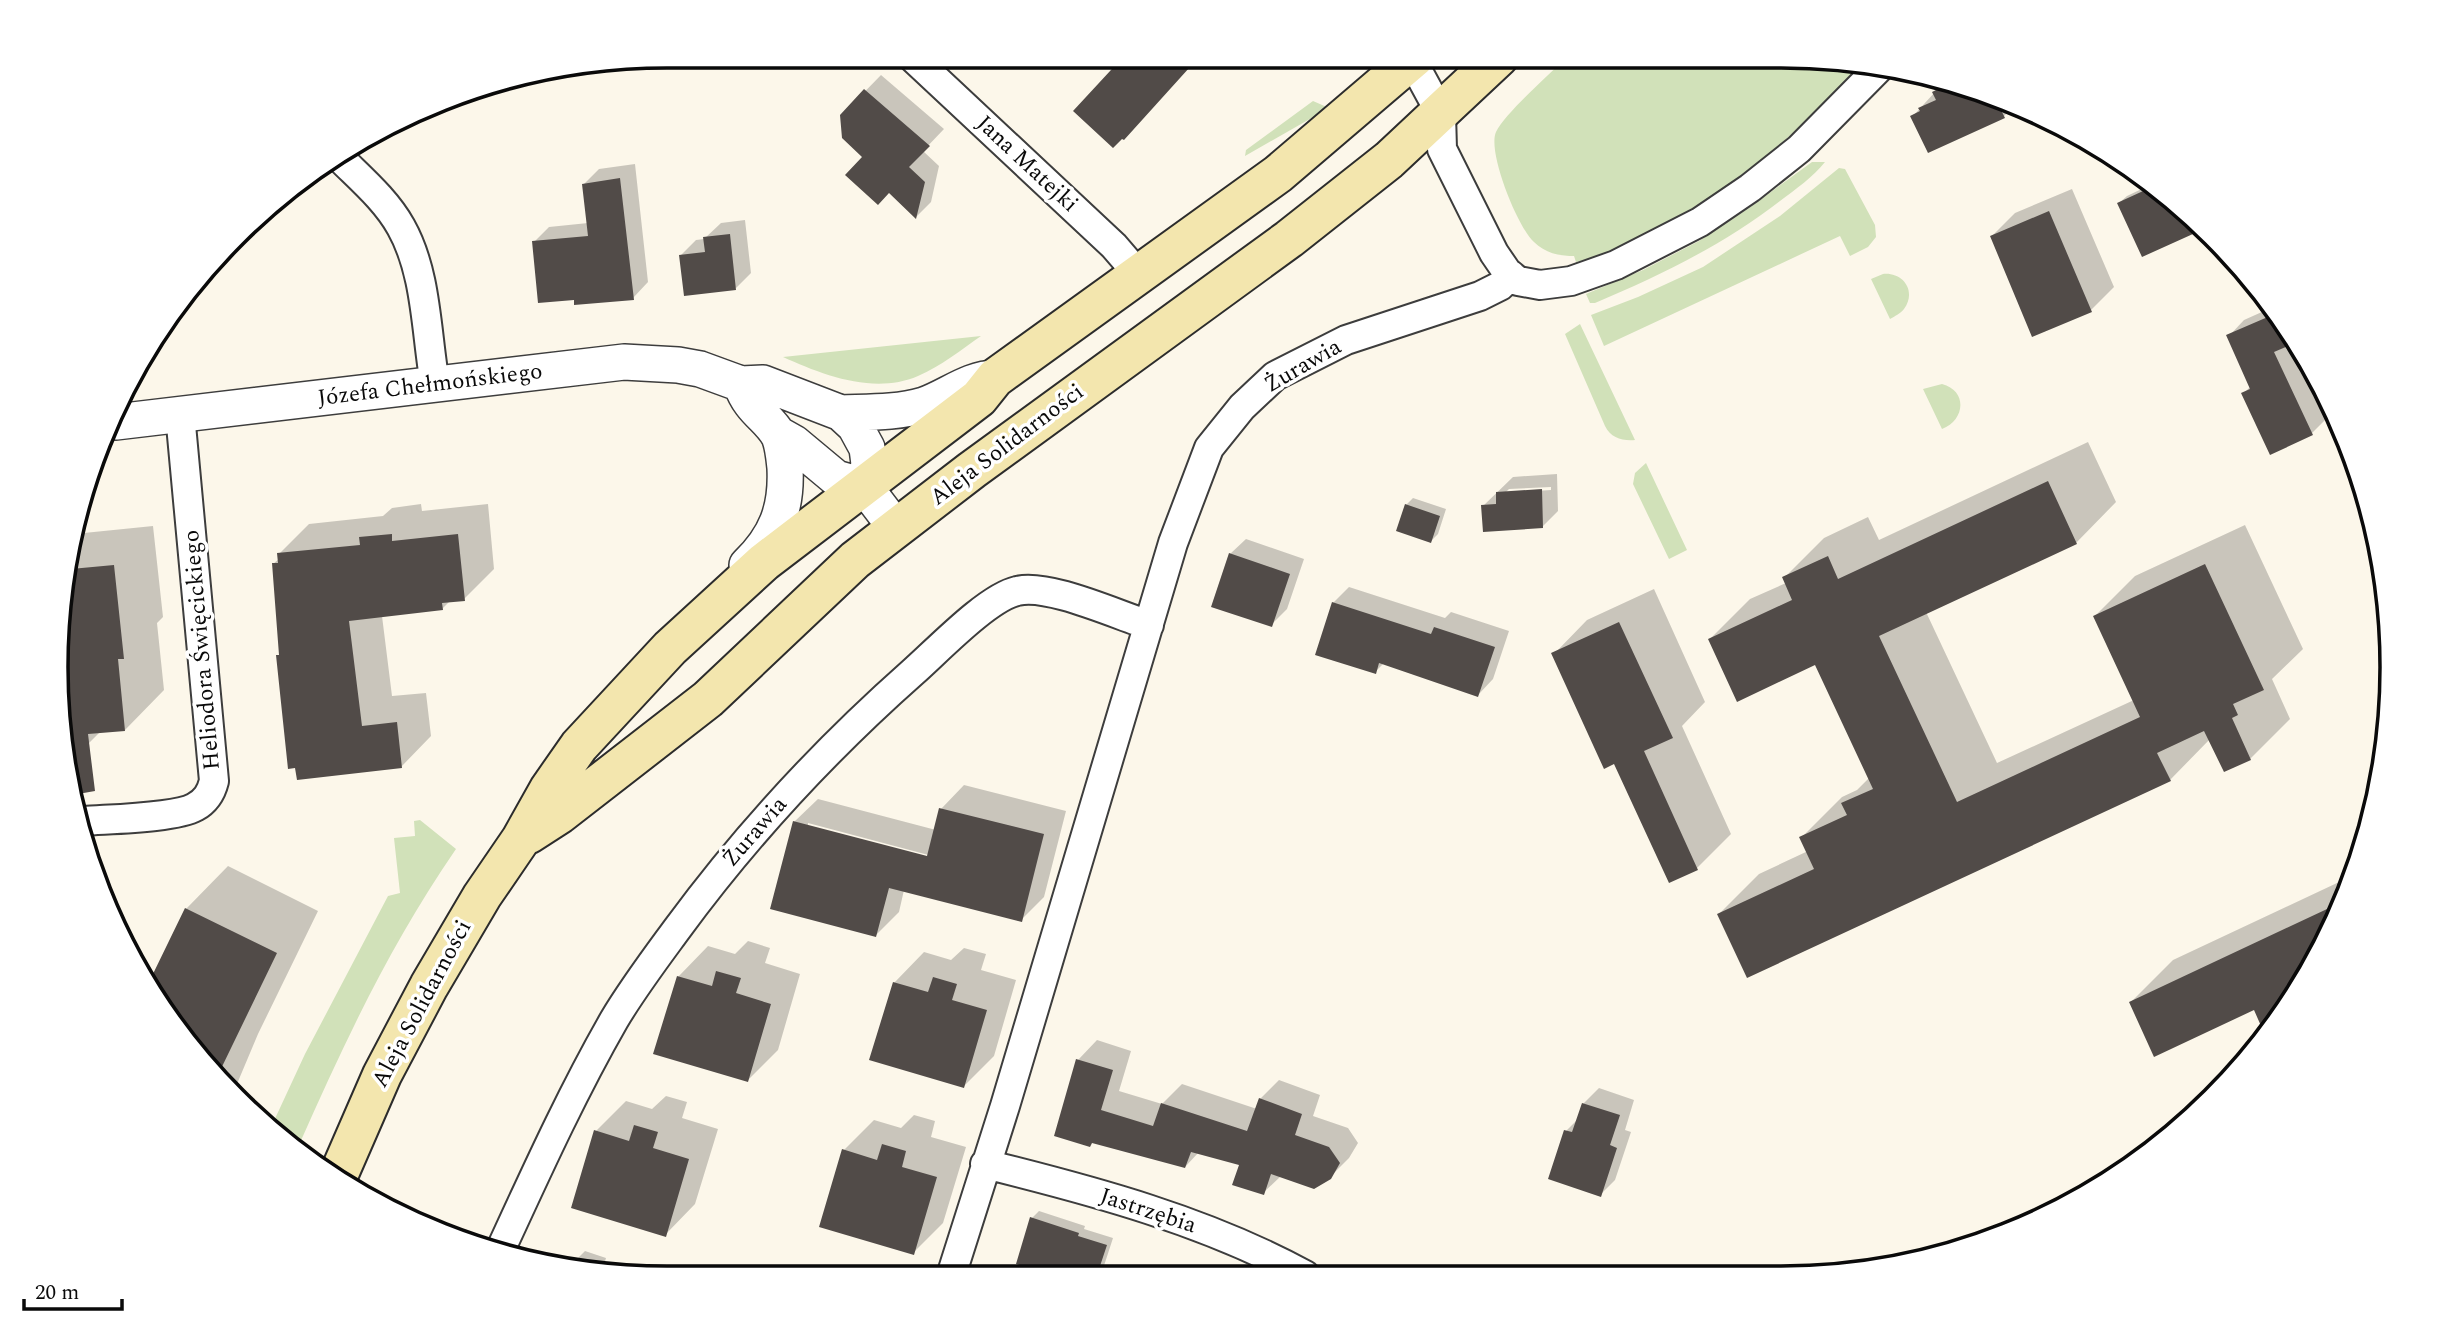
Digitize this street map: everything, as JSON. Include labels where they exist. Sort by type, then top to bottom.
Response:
[{"type":"main road","name":"Aleja Solidarności","points":[[341,1169],[360,1121],[401,1035],[470,915],[521,839],[549,789],[579,746],[670,648],[764,562],[979,398],[995,377],[1278,174],[1401,68]]},
{"type":"main road","name":"Aleja Solidarności","points":[[521,839],[560,814],[708,699],[855,560],[1032,425],[1289,239],[1389,160],[1488,68]]},
{"type":"street","name":"Jana Matejki","points":[[924,68],[1114,246],[1139,275]]},
{"type":"street","points":[[1418,68],[1441,114],[1442,149],[1494,253],[1511,275],[1522,282],[1540,285],[1558,284],[1616,265],[1669,240],[1727,205],[1774,169],[1832,117],[1872,75]]},
{"type":"street","points":[[345,163],[377,195],[408,241],[418,275],[435,384]]},
{"type":"street","name":"Żurawia","points":[[954,1266],[1173,543],[1209,448],[1242,407],[1275,376],[1346,340],[1480,296],[1500,286],[1511,275]]},
{"type":"street","name":"Józefa Chełmońskiego","points":[[121,421],[624,362],[650,362],[700,369],[741,384],[763,383],[841,413],[856,426],[867,448],[869,464],[864,486]]},
{"type":"street","name":"Józefa Chełmońskiego","points":[[841,413],[892,411],[920,406],[981,379],[995,377]]},
{"type":"street","points":[[741,384],[749,403],[778,434],[794,443],[836,478],[864,486],[896,528]]},
{"type":"street","name":"Heliodora Święcickiego","points":[[89,821],[192,809],[206,798],[214,781],[180,414]]},
{"type":"street","points":[[722,601],[729,582],[767,545],[780,519],[786,490],[783,452],[778,434]]},
{"type":"street","name":"Żurawia","points":[[504,1243],[569,1104],[631,993],[732,857],[850,730],[974,619],[1007,594],[1019,590],[1041,591],[1149,625]]},
{"type":"street","name":"Jastrzębia","points":[[985,1164],[1071,1186],[1217,1233],[1289,1266]]},
{"type":"green space","points":[[1555,68],[1781,68],[1855,73],[1788,137],[1707,199],[1621,247],[1576,262],[1574,256],[1543,249],[1527,234],[1500,172],[1494,142],[1496,132],[1528,94]]},
{"type":"green space","points":[[1313,101],[1329,108],[1245,156],[1246,150]]},
{"type":"green space","points":[[1812,162],[1825,162],[1798,187],[1736,232],[1668,270],[1590,303],[1586,294],[1643,270],[1699,241]]},
{"type":"green space","points":[[1839,168],[1845,169],[1875,225],[1876,237],[1868,247],[1850,256],[1840,236],[1604,346],[1591,315],[1703,267],[1780,216]]},
{"type":"green space","points":[[1883,274],[1902,279],[1908,289],[1908,302],[1904,309],[1890,319],[1871,279]]},
{"type":"green space","points":[[1580,324],[1635,440],[1617,438],[1605,426],[1565,334]]},
{"type":"green space","points":[[981,336],[951,358],[918,376],[884,384],[832,376],[783,357]]},
{"type":"green space","points":[[1942,384],[1956,393],[1960,406],[1955,419],[1942,429],[1923,389]]},
{"type":"green space","points":[[1646,463],[1687,550],[1669,559],[1633,484],[1635,473]]},
{"type":"green space","points":[[420,820],[456,849],[410,921],[370,993],[301,1140],[275,1119],[305,1054],[388,896],[400,893],[394,838],[415,836],[414,821]]},
{"type":"building","points":[[1113,68],[1189,68],[1124,140],[1113,148],[1073,111]]},
{"type":"building","points":[[864,89],[930,146],[909,167],[925,182],[916,219],[889,193],[878,205],[845,175],[862,157],[842,138],[840,115]]},
{"type":"building","points":[[1937,89],[1973,100],[2001,111],[2005,118],[1928,153],[1910,116],[1920,111],[1918,108],[1936,100],[1932,92]]},
{"type":"building","points":[[620,178],[634,300],[574,305],[574,300],[538,303],[532,241],[588,236],[582,184]]},
{"type":"building","points":[[2143,191],[2193,234],[2142,257],[2117,203]]},
{"type":"building","points":[[2049,211],[2092,312],[2032,337],[1990,236]]},
{"type":"building","points":[[730,234],[736,290],[684,296],[679,255],[705,252],[703,237]]},
{"type":"building","points":[[2267,317],[2287,347],[2274,352],[2313,435],[2270,455],[2241,393],[2250,389],[2226,335]]},
{"type":"building","points":[[2048,481],[2077,544],[1879,636],[1957,802],[2140,717],[2093,616],[2205,564],[2264,690],[2233,704],[2238,715],[2232,718],[2251,760],[2224,772],[2204,731],[2157,753],[2171,781],[1747,978],[1717,914],[1814,869],[1799,837],[1847,815],[1841,803],[1873,789],[1815,665],[1737,702],[1708,639],[1792,600],[1782,577],[1828,556],[1838,579]]},
{"type":"building","points":[[1542,489],[1543,528],[1483,532],[1481,505],[1496,504],[1496,492]]},
{"type":"building","points":[[1405,504],[1440,516],[1431,543],[1396,531]]},
{"type":"building","points":[[392,534],[392,541],[458,534],[465,601],[442,603],[443,610],[349,621],[362,726],[397,722],[402,768],[297,780],[295,768],[288,769],[276,655],[279,655],[272,563],[278,563],[277,553],[360,545],[359,537]]},
{"type":"building","points":[[1229,553],[1290,574],[1272,627],[1211,607]]},
{"type":"building","points":[[114,565],[124,659],[118,659],[125,731],[88,734],[95,791],[82,793],[73,745],[68,667],[77,568]]},
{"type":"building","points":[[1332,602],[1431,634],[1434,627],[1495,647],[1478,697],[1379,663],[1376,674],[1315,655]]},
{"type":"building","points":[[1619,622],[1673,738],[1644,751],[1698,870],[1669,883],[1614,764],[1604,769],[1551,653]]},
{"type":"building","points":[[939,808],[1044,834],[1022,922],[889,888],[876,937],[770,909],[793,821],[927,856]]},
{"type":"building","points":[[185,908],[277,953],[222,1067],[169,1000],[153,974]]},
{"type":"building","points":[[2329,908],[2300,966],[2261,1025],[2254,1010],[2154,1057],[2129,1002]]},
{"type":"building","points":[[716,971],[741,978],[736,993],[771,1004],[748,1082],[653,1054],[677,976],[712,986]]},
{"type":"building","points":[[933,977],[957,984],[952,1000],[987,1010],[964,1088],[869,1060],[893,982],[928,992]]},
{"type":"building","points":[[1076,1059],[1113,1070],[1101,1110],[1153,1126],[1161,1103],[1247,1131],[1259,1098],[1302,1114],[1295,1135],[1329,1147],[1340,1163],[1331,1179],[1314,1189],[1271,1174],[1264,1195],[1232,1185],[1239,1165],[1191,1152],[1185,1168],[1092,1143],[1090,1147],[1054,1136]]},
{"type":"building","points":[[1582,1103],[1620,1115],[1610,1145],[1617,1148],[1601,1197],[1548,1179],[1564,1130],[1572,1132]]},
{"type":"building","points":[[634,1125],[658,1132],[653,1148],[689,1159],[666,1237],[571,1208],[594,1130],[629,1141]]},
{"type":"building","points":[[882,1144],[906,1151],[902,1167],[937,1177],[914,1255],[819,1227],[842,1149],[877,1160]]},
{"type":"building","points":[[1030,1217],[1107,1245],[1100,1266],[1016,1264]]}]
